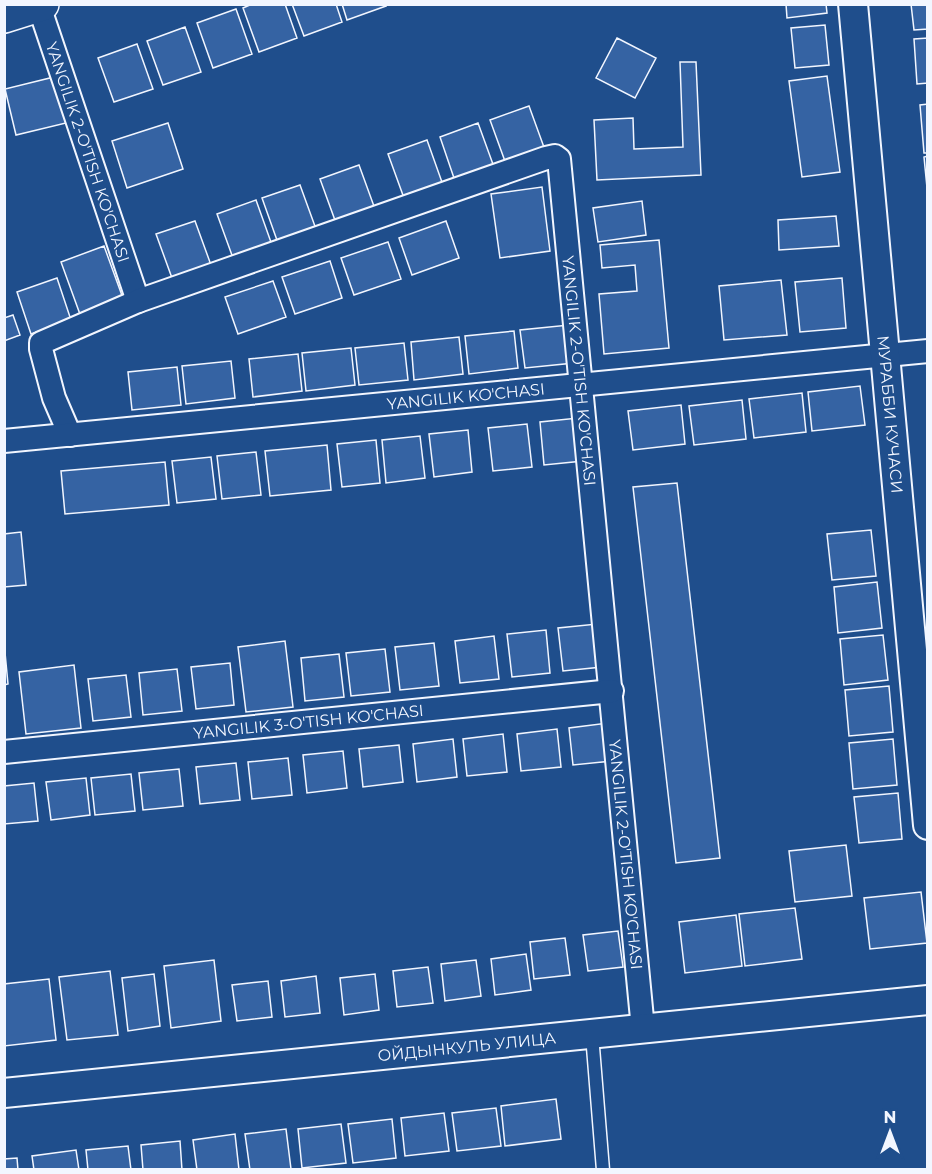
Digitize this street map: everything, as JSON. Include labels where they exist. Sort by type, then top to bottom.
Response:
[{"type":"main road","points":[[4,16],[41,5]]},
{"type":"street","name":"МУРАББИ КУЧАСИ","points":[[853,4],[927,825]]},
{"type":"street","name":"YANGILIK 2-O'TISH KO'CHASI","points":[[41,5],[138,301]]},
{"type":"street","name":"YANGILIK 2-O'TISH KO'CHASI","points":[[70,435],[54,398],[41,343],[138,301],[546,158],[555,156],[560,159],[643,1029]]},
{"type":"street","name":"YANGILIK KO'CHASI","points":[[4,441],[927,351]]},
{"type":"street","name":"YANGILIK 3-O'TISH KO'CHASI","points":[[4,752],[612,691]]},
{"type":"street","name":"ОЙДЫНКУЛЬ УЛИЦА","points":[[4,1093],[927,1000]]},
{"type":"lane","points":[[592,1035],[603,1170]]},
{"type":"building","points":[[252,4],[285,4],[297,38],[259,52],[243,8]]},
{"type":"building","points":[[292,4],[336,4],[342,22],[304,36]]},
{"type":"building","points":[[342,4],[385,4],[386,6],[347,20]]},
{"type":"building","points":[[786,4],[826,4],[827,13],[787,18]]},
{"type":"building","points":[[911,4],[928,4],[928,29],[914,30]]},
{"type":"building","points":[[236,9],[252,54],[213,68],[197,23]]},
{"type":"building","points":[[825,25],[829,65],[795,68],[791,28]]},
{"type":"building","points":[[185,27],[201,72],[163,85],[147,41]]},
{"type":"building","points":[[617,38],[656,58],[635,98],[596,78]]},
{"type":"building","points":[[928,38],[928,83],[917,84],[914,39]]},
{"type":"building","points":[[137,44],[153,89],[114,102],[98,58]]},
{"type":"building","points":[[680,62],[696,62],[701,175],[597,180],[594,120],[633,118],[634,149],[683,147]]},
{"type":"building","points":[[827,76],[840,172],[802,177],[789,81]]},
{"type":"building","points":[[54,77],[66,123],[16,135],[5,89]]},
{"type":"building","points":[[928,104],[928,153],[924,153],[920,105]]},
{"type":"building","points":[[529,106],[545,150],[506,164],[490,120]]},
{"type":"building","points":[[168,123],[183,169],[127,188],[112,141]]},
{"type":"building","points":[[478,123],[494,167],[455,181],[440,137]]},
{"type":"building","points":[[427,140],[443,185],[404,198],[388,154]]},
{"type":"building","points":[[928,156],[928,198],[924,157]]},
{"type":"building","points":[[359,165],[375,209],[336,223],[320,179]]},
{"type":"building","points":[[300,185],[316,229],[278,243],[262,198]]},
{"type":"building","points":[[542,187],[550,251],[500,258],[491,194]]},
{"type":"building","points":[[256,200],[272,245],[233,258],[217,214]]},
{"type":"building","points":[[642,201],[646,235],[598,242],[593,208]]},
{"type":"building","points":[[836,216],[839,246],[779,250],[778,220]]},
{"type":"building","points":[[195,221],[211,265],[172,278],[156,234]]},
{"type":"building","points":[[446,221],[459,258],[412,275],[399,238]]},
{"type":"building","points":[[659,240],[669,348],[604,354],[599,294],[637,291],[635,265],[602,268],[600,245]]},
{"type":"building","points":[[388,242],[401,279],[354,295],[341,258]]},
{"type":"building","points":[[104,246],[124,301],[81,317],[61,262]]},
{"type":"building","points":[[330,261],[342,298],[295,314],[282,277]]},
{"type":"building","points":[[57,278],[71,320],[31,334],[17,292]]},
{"type":"building","points":[[842,278],[846,328],[800,332],[795,282]]},
{"type":"building","points":[[781,280],[787,335],[724,340],[719,286]]},
{"type":"building","points":[[273,281],[286,317],[238,334],[225,297]]},
{"type":"building","points":[[13,315],[20,335],[4,341],[4,318]]},
{"type":"building","points":[[569,325],[574,363],[525,368],[520,330]]},
{"type":"building","points":[[514,331],[518,368],[469,374],[465,336]]},
{"type":"building","points":[[459,337],[463,374],[414,380],[411,342]]},
{"type":"building","points":[[404,343],[408,380],[359,385],[355,348]]},
{"type":"building","points":[[351,348],[355,385],[306,391],[302,353]]},
{"type":"building","points":[[298,354],[302,391],[253,397],[249,359]]},
{"type":"building","points":[[231,361],[235,398],[186,404],[182,366]]},
{"type":"building","points":[[177,367],[181,405],[132,410],[128,372]]},
{"type":"building","points":[[860,386],[865,425],[812,431],[808,392]]},
{"type":"building","points":[[802,393],[806,432],[754,438],[749,399]]},
{"type":"building","points":[[742,400],[746,439],[694,445],[689,406]]},
{"type":"building","points":[[681,405],[685,444],[633,450],[628,411]]},
{"type":"building","points":[[578,418],[583,461],[544,465],[540,422]]},
{"type":"building","points":[[527,424],[532,467],[493,471],[488,428]]},
{"type":"building","points":[[468,430],[472,472],[434,477],[429,434]]},
{"type":"building","points":[[420,436],[425,478],[386,483],[382,440]]},
{"type":"building","points":[[376,440],[380,483],[342,487],[337,444]]},
{"type":"building","points":[[327,445],[331,490],[270,496],[265,451]]},
{"type":"building","points":[[256,452],[261,495],[222,499],[217,456]]},
{"type":"building","points":[[211,457],[216,499],[177,503],[172,461]]},
{"type":"building","points":[[165,462],[169,505],[65,514],[61,471]]},
{"type":"building","points":[[677,483],[720,858],[676,863],[633,487]]},
{"type":"building","points":[[871,530],[876,576],[832,580],[827,534]]},
{"type":"building","points":[[21,532],[26,585],[4,587],[4,534]]},
{"type":"building","points":[[877,582],[882,628],[838,633],[834,587]]},
{"type":"building","points":[[597,624],[602,667],[563,671],[558,628]]},
{"type":"building","points":[[546,630],[550,673],[512,677],[507,634]]},
{"type":"building","points":[[883,635],[888,680],[844,685],[840,639]]},
{"type":"building","points":[[494,636],[499,679],[460,683],[455,641]]},
{"type":"building","points":[[285,641],[293,707],[246,712],[238,647]]},
{"type":"building","points":[[4,642],[8,684],[4,685]]},
{"type":"building","points":[[434,643],[439,686],[400,690],[395,647]]},
{"type":"building","points":[[385,649],[390,692],[351,696],[346,653]]},
{"type":"building","points":[[339,654],[344,697],[305,701],[301,658]]},
{"type":"building","points":[[230,663],[234,705],[196,709],[191,667]]},
{"type":"building","points":[[74,665],[81,728],[26,734],[19,672]]},
{"type":"building","points":[[177,669],[182,711],[143,715],[139,673]]},
{"type":"building","points":[[126,675],[131,717],[93,721],[88,679]]},
{"type":"building","points":[[889,686],[893,732],[849,736],[845,690]]},
{"type":"building","points":[[608,723],[612,761],[573,765],[569,728]]},
{"type":"building","points":[[557,729],[561,767],[521,771],[517,734]]},
{"type":"building","points":[[503,734],[507,772],[467,776],[463,739]]},
{"type":"building","points":[[453,739],[457,777],[417,782],[413,744]]},
{"type":"building","points":[[893,739],[897,785],[853,789],[849,743]]},
{"type":"building","points":[[399,745],[403,782],[363,787],[359,749]]},
{"type":"building","points":[[343,751],[347,788],[307,793],[303,755]]},
{"type":"building","points":[[288,758],[292,795],[252,799],[248,762]]},
{"type":"building","points":[[236,763],[240,800],[200,804],[196,767]]},
{"type":"building","points":[[179,769],[183,806],[143,810],[139,773]]},
{"type":"building","points":[[131,774],[135,811],[95,815],[91,778]]},
{"type":"building","points":[[86,778],[90,815],[51,820],[46,782]]},
{"type":"building","points":[[34,783],[38,821],[4,824],[4,786]]},
{"type":"building","points":[[898,793],[902,839],[859,843],[854,797]]},
{"type":"building","points":[[846,845],[852,896],[795,902],[789,851]]},
{"type":"building","points":[[921,892],[927,943],[870,949],[864,898]]},
{"type":"building","points":[[795,908],[802,959],[745,966],[739,914]]},
{"type":"building","points":[[736,915],[742,966],[685,973],[679,922]]},
{"type":"building","points":[[618,931],[623,967],[588,971],[583,935]]},
{"type":"building","points":[[565,938],[570,975],[534,979],[530,942]]},
{"type":"building","points":[[526,954],[531,990],[495,995],[491,959]]},
{"type":"building","points":[[214,960],[221,1021],[171,1028],[164,966]]},
{"type":"building","points":[[476,960],[481,996],[445,1001],[441,964]]},
{"type":"building","points":[[428,967],[433,1003],[397,1007],[393,971]]},
{"type":"building","points":[[110,971],[118,1035],[67,1040],[59,977]]},
{"type":"building","points":[[154,974],[160,1026],[128,1031],[122,978]]},
{"type":"building","points":[[375,974],[379,1010],[344,1015],[340,978]]},
{"type":"building","points":[[316,976],[320,1013],[285,1017],[281,981]]},
{"type":"building","points":[[49,979],[56,1040],[4,1046],[4,984]]},
{"type":"building","points":[[268,981],[272,1017],[237,1021],[232,985]]},
{"type":"building","points":[[556,1099],[561,1139],[505,1146],[501,1106]]},
{"type":"building","points":[[496,1108],[501,1146],[457,1151],[452,1113]]},
{"type":"building","points":[[444,1113],[449,1151],[405,1156],[401,1118]]},
{"type":"building","points":[[392,1119],[396,1158],[353,1163],[348,1124]]},
{"type":"building","points":[[341,1124],[346,1163],[302,1168],[298,1129]]},
{"type":"building","points":[[286,1129],[291,1169],[250,1170],[245,1134]]},
{"type":"building","points":[[235,1134],[239,1170],[197,1170],[193,1140]]},
{"type":"building","points":[[180,1141],[182,1170],[143,1170],[141,1145]]},
{"type":"building","points":[[128,1146],[131,1170],[88,1170],[86,1150]]},
{"type":"building","points":[[76,1150],[79,1170],[34,1170],[32,1156]]},
{"type":"building","points":[[17,1158],[18,1170],[4,1170],[4,1159]]}]
